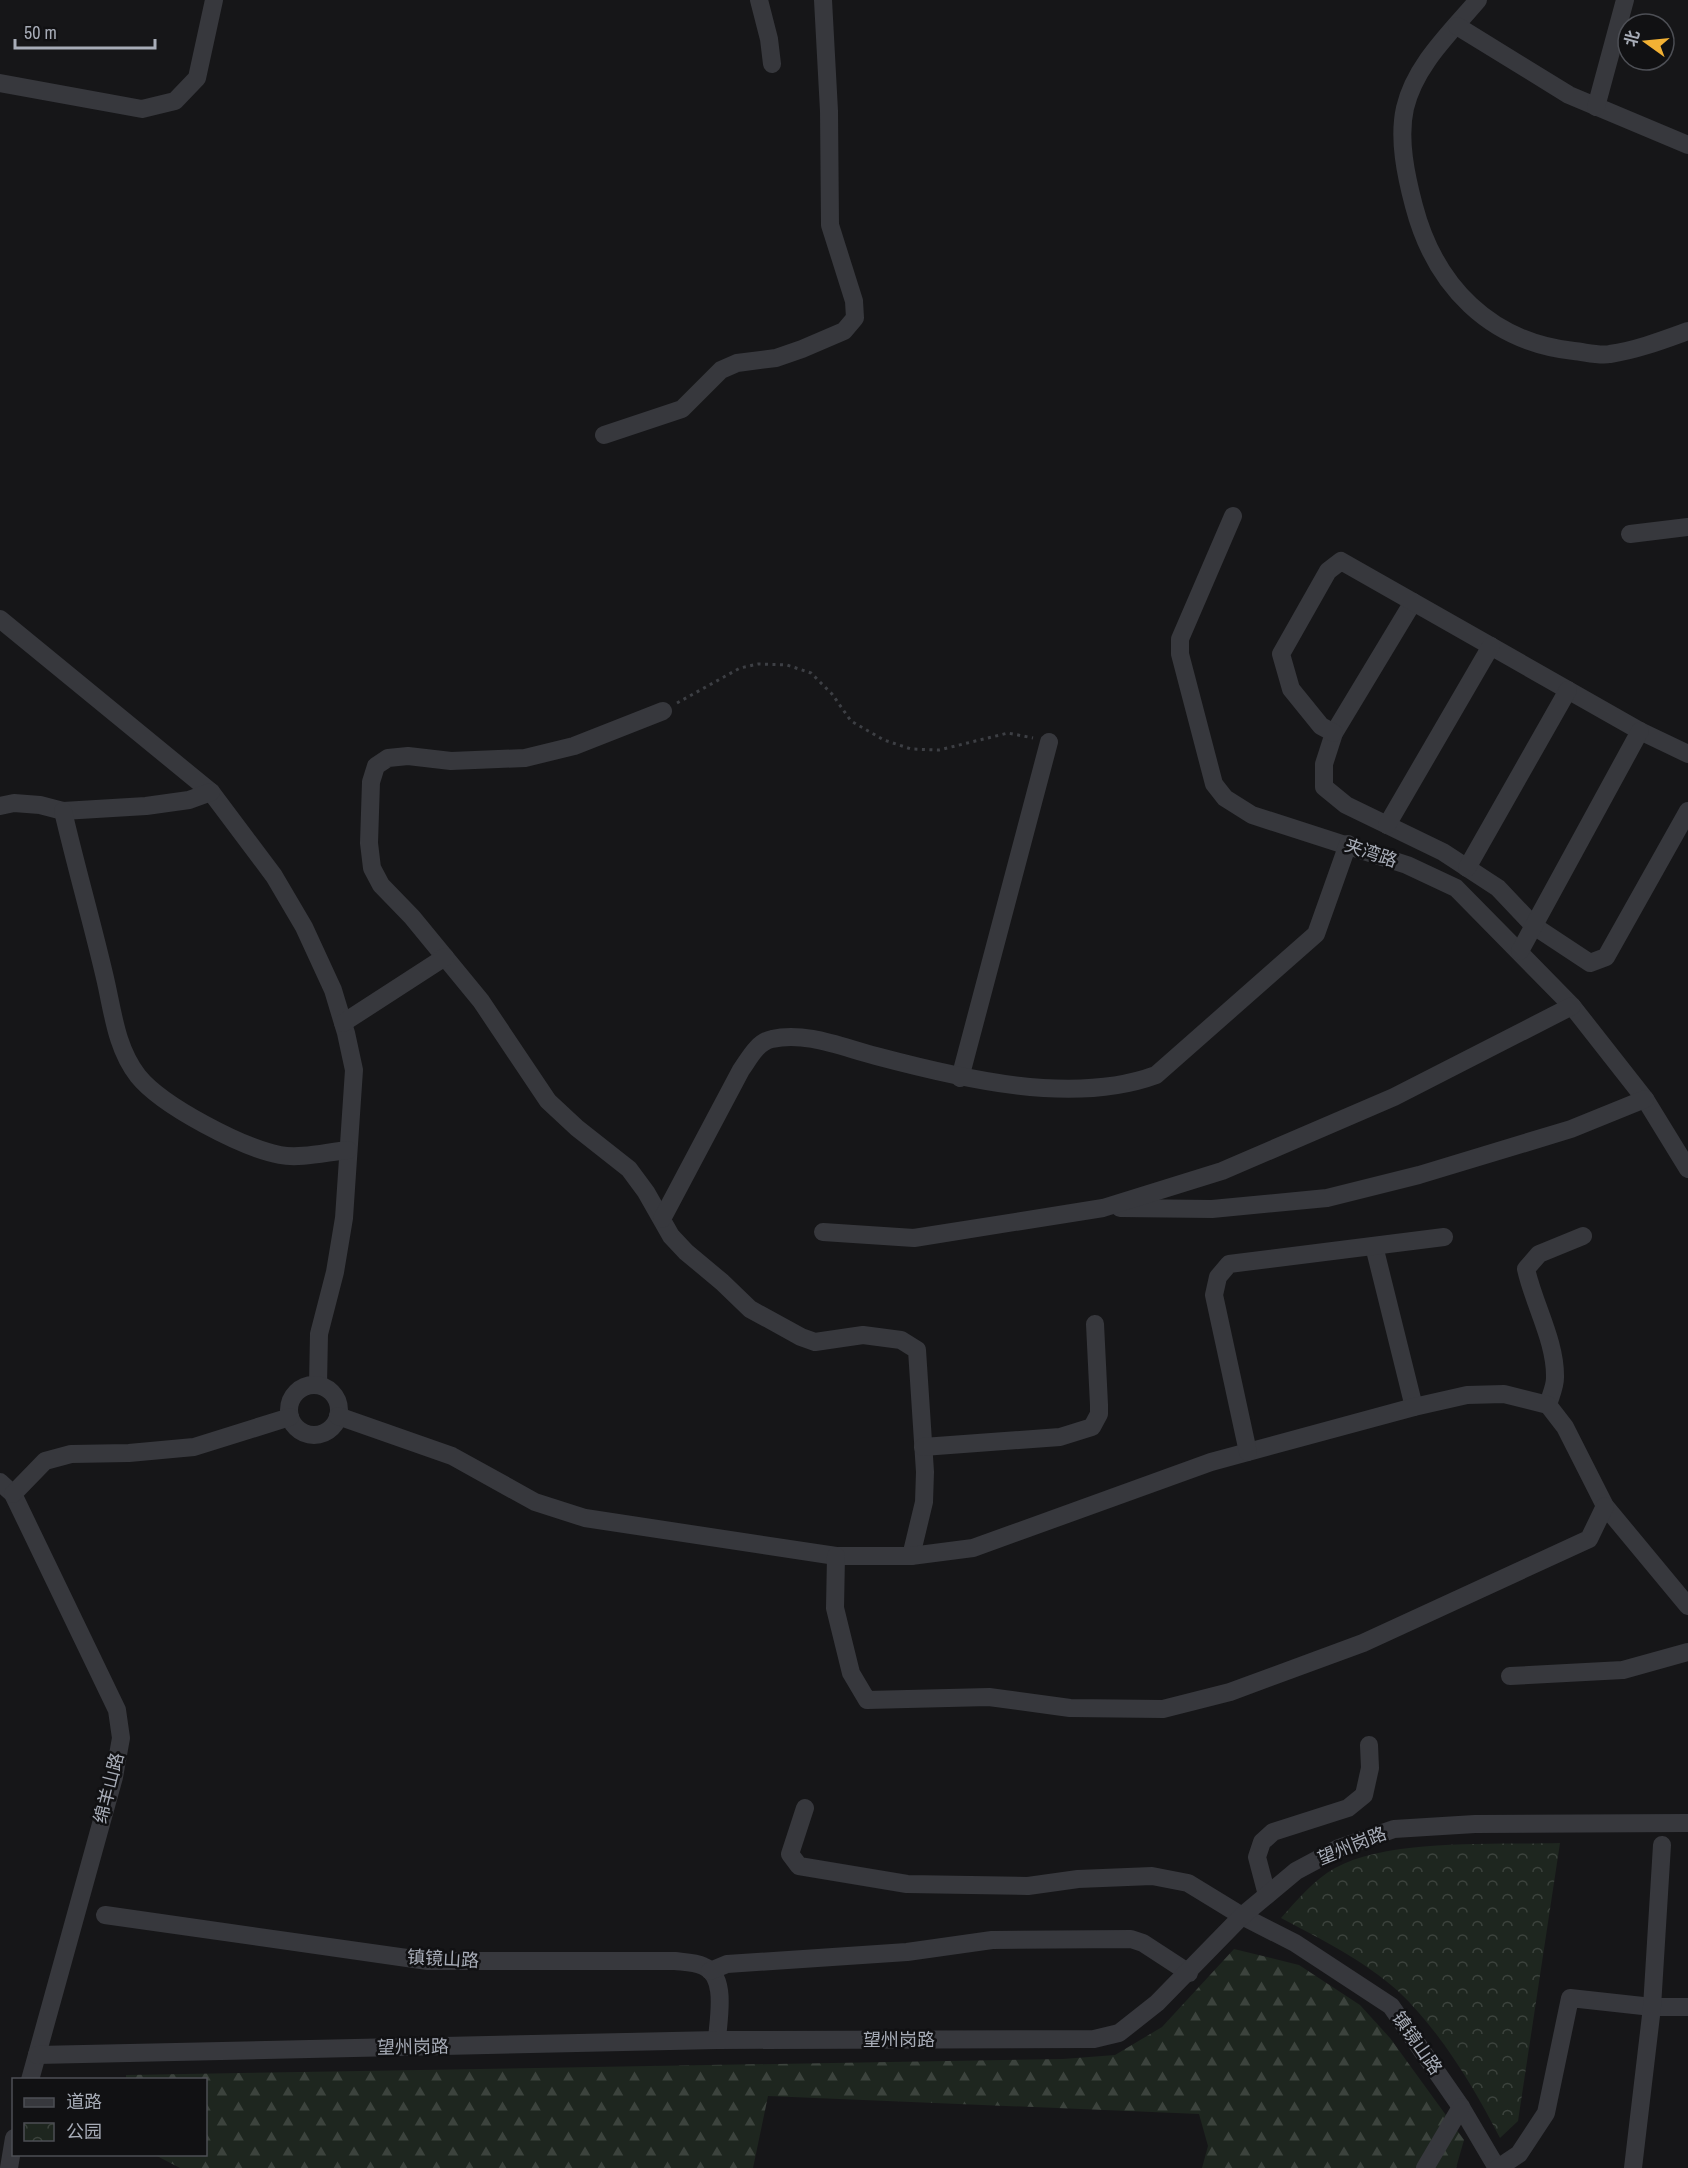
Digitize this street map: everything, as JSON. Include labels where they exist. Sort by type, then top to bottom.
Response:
[{"type":"street","points":[[0,83],[142,109],[175,101],[197,78],[214,0]]},
{"type":"street","points":[[759,0],[769,39],[772,64]]},
{"type":"street","points":[[604,435],[682,409],[722,370],[737,363],[776,358],[802,349],[844,331],[855,318],[854,302],[830,225],[823,0]]},
{"type":"street","points":[[1478,0],[1419,73],[1405,109],[1404,152],[1408,183],[1419,226],[1437,264],[1467,303],[1501,331],[1553,349],[1608,355],[1688,331]]},
{"type":"street","points":[[1596,107],[1625,0]]},
{"type":"street","points":[[1457,26],[1569,95],[1688,145]]},
{"type":"street","name":"夹湾路","points":[[1233,516],[1180,639],[1180,654],[1214,784],[1225,798],[1252,815],[1348,844],[1407,865],[1456,888],[1572,1006],[1645,1099],[1688,1169]]},
{"type":"street","points":[[1630,534],[1688,527]]},
{"type":"street","points":[[1334,733],[1321,726],[1291,689],[1281,654],[1328,571],[1341,561],[1640,731],[1688,754]]},
{"type":"street","points":[[1413,602],[1334,733],[1324,764],[1324,787],[1346,805],[1443,852],[1498,888],[1534,926],[1590,963],[1606,957],[1688,811]]},
{"type":"street","points":[[0,619],[211,792],[274,876],[304,927],[333,990],[354,1071],[341,1240],[319,1334],[318,1385]]},
{"type":"street","points":[[1387,825],[1491,646]]},
{"type":"street","points":[[1467,868],[1568,690]]},
{"type":"street","points":[[663,711],[574,746],[525,758],[451,761],[408,756],[388,758],[376,766],[371,782],[369,843],[372,868],[381,885],[481,1001],[548,1101],[577,1128],[629,1169],[686,1252],[750,1309],[784,1329],[815,1342],[862,1335],[902,1340],[917,1350],[924,1502],[911,1556]]},
{"type":"street","points":[[1520,951],[1640,731]]},
{"type":"street","points":[[960,1078],[1049,742]]},
{"type":"street","points":[[0,806],[14,803],[32,804],[63,810],[156,804],[189,800],[211,792]]},
{"type":"street","points":[[63,810],[105,979],[113,1022],[138,1076],[159,1096],[182,1111],[243,1143],[282,1156],[348,1150]]},
{"type":"street","points":[[662,1219],[741,1070],[755,1049],[771,1039],[806,1038],[960,1078],[1013,1086],[1083,1087],[1141,1081],[1156,1075],[1316,934],[1348,844]]},
{"type":"street","points":[[343,1023],[445,957]]},
{"type":"street","points":[[823,1232],[914,1238],[1103,1208],[1222,1171],[1394,1097],[1572,1006]]},
{"type":"street","points":[[1103,1208],[1212,1209],[1327,1198],[1419,1175],[1571,1129],[1645,1099]]},
{"type":"street","points":[[1548,1406],[1555,1381],[1554,1357],[1532,1295],[1526,1269],[1539,1254],[1583,1236]]},
{"type":"street","points":[[1248,1452],[1215,1295],[1218,1277],[1229,1264],[1444,1237]]},
{"type":"street","points":[[1374,1246],[1414,1407]]},
{"type":"street","points":[[923,1447],[1060,1437],[1092,1427],[1099,1414],[1095,1324]]},
{"type":"street","points":[[318,1385],[332,1393],[339,1408],[338,1416],[329,1429],[315,1435],[300,1430],[290,1418],[289,1409],[295,1394],[301,1388],[318,1385]]},
{"type":"street","points":[[338,1416],[452,1456],[535,1502],[585,1518],[836,1556],[911,1556],[973,1548],[1057,1515],[1211,1462],[1414,1407],[1467,1395],[1504,1394],[1548,1406],[1565,1427],[1605,1506],[1688,1606]]},
{"type":"street","points":[[7,1488],[45,1461],[71,1454],[129,1454],[194,1447],[290,1418]]},
{"type":"street","name":"绵羊山路","points":[[7,1488],[117,1710],[121,1738],[114,1777],[77,1903],[30,2078]]},
{"type":"street","points":[[836,1556],[835,1608],[850,1673],[867,1700],[989,1697],[1070,1708],[1163,1709],[1230,1692],[1374,1638],[1589,1539],[1605,1506]]},
{"type":"street","points":[[1510,1676],[1623,1670],[1688,1652]]},
{"type":"street","points":[[1267,1895],[1257,1857],[1262,1842],[1273,1832],[1348,1808],[1364,1795],[1370,1768],[1369,1745]]},
{"type":"street","name":"镇镜山路","points":[[805,1808],[790,1854],[799,1866],[907,1884],[1028,1886],[1078,1879],[1152,1876],[1188,1883],[1242,1916],[1295,1943],[1391,2006],[1461,2107],[1498,2168]]},
{"type":"street","name":"望州岗路","points":[[37,2055],[717,2040],[1094,2039],[1119,2033],[1157,2003],[1189,1973],[1242,1916],[1296,1871],[1339,1848],[1394,1829],[1475,1824],[1688,1822]]},
{"type":"street","points":[[1634,2168],[1652,2007],[1662,1845]]},
{"type":"street","name":"镇镜山路","points":[[105,1915],[428,1961],[675,1961],[702,1965],[710,1971]]},
{"type":"street","points":[[717,2040],[718,1989],[716,1977],[710,1971],[727,1964],[907,1952],[992,1940],[1131,1939],[1151,1948],[1189,1973]]},
{"type":"street","points":[[1498,2168],[1519,2154],[1546,2113],[1570,1998],[1652,2007],[1688,2007]]},
{"type":"street","points":[[1425,2168],[1461,2107]]},
{"type":"street","points":[[9,2168],[12,2150]]},
{"type":"path","points":[[663,711],[740,668],[758,664],[787,664],[811,673],[832,694],[851,721],[884,740],[911,749],[939,750],[1008,733],[1049,742]]},
{"type":"green space","points":[[1560,1843],[1518,2121],[1500,2138],[1455,2060],[1414,2007],[1385,1980],[1356,1960],[1281,1918],[1320,1878],[1335,1868],[1358,1858],[1414,1847]]},
{"type":"green space","points":[[1234,1949],[1299,1965],[1360,2005],[1390,2038],[1464,2140],[1456,2168],[1202,2168],[1208,2146],[1199,2114],[768,2096],[753,2168],[180,2168],[157,2156],[207,2156],[207,2078],[126,2078],[126,2075],[1063,2059],[1115,2055],[1162,2027]]}]
